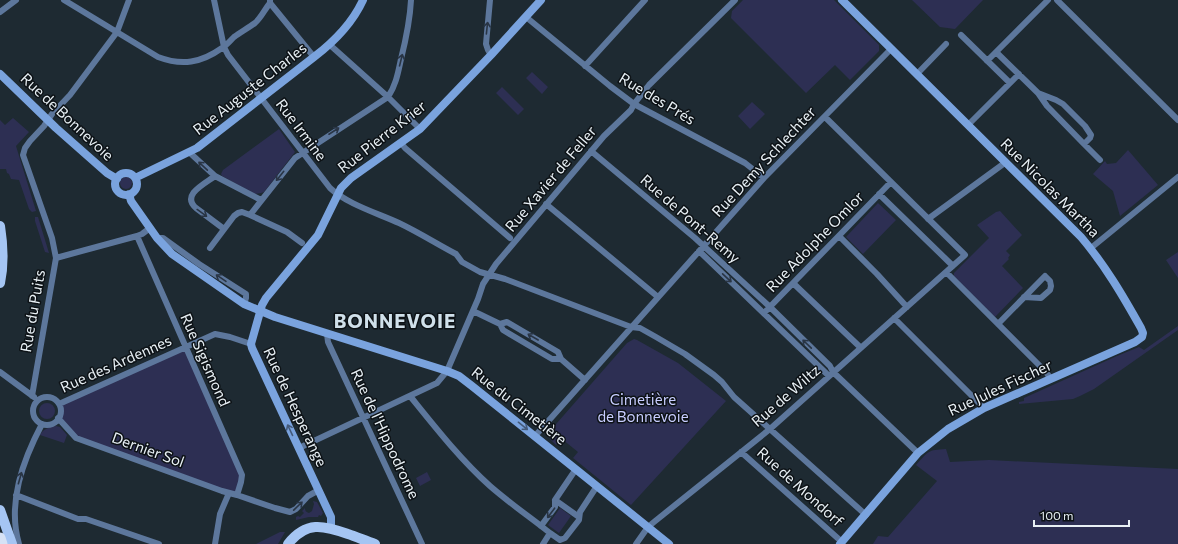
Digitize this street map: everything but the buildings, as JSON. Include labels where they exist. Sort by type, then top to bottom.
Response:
[{"type":"highway","points":[[0,538],[2,544]]},
{"type":"main road","name":"Rue Auguste Charles","points":[[135,178],[197,148],[330,45],[346,29],[359,10],[363,0]]},
{"type":"main road","name":"Rue Pierre Krier","points":[[260,311],[266,298],[318,235],[344,184],[420,129],[491,55],[540,0]]},
{"type":"main road","name":"Rue Nicolas Martha","points":[[842,0],[1091,248],[1122,294],[1141,328],[1143,333],[1142,337]]},
{"type":"main road","name":"Rue de Bonnevoie","points":[[0,74],[107,173],[117,179]]},
{"type":"main road","name":"Rue de Bonnevoie","points":[[135,178],[131,174],[125,173],[120,175],[117,179],[117,189],[124,194],[129,194],[131,201],[163,245],[178,258],[244,304],[260,311]]},
{"type":"main road","points":[[129,194],[136,189],[137,186],[135,178]]},
{"type":"main road","points":[[0,226],[3,252],[0,283]]},
{"type":"main road","name":"Rue du Cimetière","points":[[260,311],[459,376],[576,468],[669,544]]},
{"type":"main road","name":"Rue de Hesperange","points":[[260,311],[251,344],[252,348],[331,517],[331,528]]},
{"type":"main road","name":"Rue Jules Fischer","points":[[841,543],[918,453],[948,429],[984,408],[1135,342],[1142,337]]},
{"type":"main road","points":[[0,510],[12,544]]},
{"type":"main road","points":[[288,544],[298,533],[310,527],[317,526],[331,528],[375,544]]},
{"type":"street","points":[[0,12],[16,0]]},
{"type":"street","points":[[64,0],[158,57],[168,61],[183,63],[200,60],[224,47],[256,22],[270,2],[314,57]]},
{"type":"street","points":[[56,258],[52,238],[23,155],[25,148],[52,114],[70,95],[117,32],[130,0]]},
{"type":"street","points":[[214,0],[224,47]]},
{"type":"street","points":[[250,215],[260,200],[295,158],[302,152],[388,97],[394,87],[407,35],[411,0]]},
{"type":"street","points":[[490,0],[486,44],[491,55]]},
{"type":"street","points":[[585,66],[645,0]]},
{"type":"street","name":"Rue Xavier de Feller","points":[[299,448],[437,383],[446,371],[473,311],[482,284],[489,273],[604,136],[631,110],[649,85],[735,0]]},
{"type":"street","points":[[987,61],[1048,0]]},
{"type":"street","points":[[1057,0],[1178,120]]},
{"type":"street","name":"Rue des Prés","points":[[526,17],[634,104],[745,163],[764,178]]},
{"type":"street","points":[[961,34],[1010,83]]},
{"type":"street","points":[[917,74],[946,44]]},
{"type":"street","points":[[330,45],[388,97],[420,129]]},
{"type":"street","name":"Rue Irmine","points":[[224,47],[228,55],[302,152],[330,188],[338,194],[360,206],[399,223],[456,254],[462,262],[480,272],[489,273],[631,327],[640,328],[656,336],[685,354],[714,375],[722,382],[734,397],[866,515]]},
{"type":"street","name":"Rue Demy Schlechter","points":[[535,436],[764,178],[891,49]]},
{"type":"street","points":[[996,52],[1038,93],[1047,106],[1100,160]]},
{"type":"street","points":[[968,125],[1019,74]]},
{"type":"street","points":[[1038,93],[1063,104],[1085,126],[1091,134],[1090,138],[1084,144]]},
{"type":"street","points":[[825,117],[928,219],[1006,162]]},
{"type":"street","points":[[401,143],[510,238]]},
{"type":"street","points":[[189,152],[215,176],[260,200]]},
{"type":"street","name":"Rue de Pont-Remy","points":[[591,152],[704,246],[770,307],[830,366],[831,374]]},
{"type":"street","points":[[215,176],[196,190],[192,194],[191,200],[192,205],[224,229]]},
{"type":"street","points":[[1091,248],[1178,177]]},
{"type":"street","name":"Rue Adolphe Omlor","points":[[770,307],[890,182]]},
{"type":"street","points":[[879,194],[953,266]]},
{"type":"street","points":[[546,204],[658,297]]},
{"type":"street","points":[[210,248],[234,216],[242,212],[287,232],[302,243]]},
{"type":"street","name":"Rue de Wiltz","points":[[636,544],[648,527],[770,429],[965,255],[928,219]]},
{"type":"street","name":"Rue du Puits","points":[[32,396],[56,258],[137,236],[150,228]]},
{"type":"street","name":"Rue Sigismond","points":[[137,236],[242,475],[237,495]]},
{"type":"street","points":[[839,236],[907,307]]},
{"type":"street","name":"Rue de Pont-Remy","points":[[699,251],[764,313],[918,453]]},
{"type":"street","points":[[946,272],[1046,372],[1051,379]]},
{"type":"street","points":[[793,283],[861,348]]},
{"type":"street","points":[[998,324],[1024,297]]},
{"type":"street","points":[[764,313],[770,307]]},
{"type":"street","points":[[473,311],[500,324],[507,322],[558,352],[561,359],[585,380]]},
{"type":"street","points":[[894,318],[984,408]]},
{"type":"street","points":[[500,324],[502,330],[546,356],[552,359],[561,359]]},
{"type":"street","name":"Rue des Ardennes","points":[[59,404],[215,334],[251,344]]},
{"type":"street","name":"Rue de l'Hippodrome","points":[[328,334],[328,342],[422,544]]},
{"type":"street","points":[[0,372],[38,400]]},
{"type":"street","points":[[410,396],[436,430],[469,465],[491,486],[559,540],[564,540],[579,520],[580,512],[597,486]]},
{"type":"street","points":[[47,397],[56,400],[59,404],[61,411],[58,418],[51,424],[42,424],[38,422],[33,413],[35,404],[38,400],[47,397]]},
{"type":"street","name":"Dernier Sol","points":[[58,418],[76,438],[275,508]]},
{"type":"street","points":[[19,544],[15,515],[16,495],[24,466],[42,424]]},
{"type":"street","name":"Rue de Mondorf","points":[[741,452],[841,543]]},
{"type":"street","points":[[541,526],[555,508],[555,500],[576,468]]},
{"type":"street","name":"Rue de Hesperange","points":[[275,508],[290,512],[308,496],[319,490]]},
{"type":"street","points":[[215,544],[220,514],[229,493]]},
{"type":"street","points":[[16,495],[78,519],[86,519],[159,544]]},
{"type":"street","points":[[555,500],[579,517]]},
{"type":"street","points":[[543,544],[550,533]]},
{"type":"green space","points":[[743,0],[834,0],[879,45],[879,51],[850,80],[835,65],[806,93],[731,18],[732,11]]},
{"type":"green space","points":[[912,0],[983,0],[955,29],[940,27]]},
{"type":"green space","points":[[532,72],[548,87],[542,94],[526,78]]},
{"type":"green space","points":[[502,87],[524,109],[518,115],[496,93]]},
{"type":"green space","points":[[752,102],[765,114],[750,129],[738,116]]},
{"type":"green space","points":[[13,118],[29,132],[16,146],[36,211],[32,212],[29,209],[19,180],[11,179],[6,169],[0,169],[0,120],[5,125]]},
{"type":"green space","points":[[279,129],[295,152],[264,192],[255,194],[222,176],[221,174],[223,170]]},
{"type":"green space","points":[[1128,150],[1158,185],[1120,216],[1113,191],[1093,174],[1105,161],[1107,164],[1116,163]]},
{"type":"green space","points":[[128,177],[131,178],[131,188],[124,189],[121,188],[120,181],[121,178]]},
{"type":"green space","points":[[878,203],[896,220],[863,254],[846,237]]},
{"type":"green space","points":[[1000,211],[1022,235],[1006,251],[1010,255],[1008,258],[1009,259],[1002,266],[1023,288],[995,317],[954,276],[954,273],[989,238],[977,225],[996,212]]},
{"type":"green space","points":[[35,217],[38,217],[49,253],[45,252]]},
{"type":"green space","points":[[1178,252],[1178,278],[1166,260]]},
{"type":"green space","points":[[1178,326],[1178,330],[1094,389],[1080,396],[1073,399],[1019,404],[1019,402],[1024,401],[1024,398],[1117,356],[1139,347],[1144,350]]},
{"type":"green space","name":"Cimetière de Bonnevoie","points":[[634,339],[678,363],[726,401],[631,505],[573,458],[578,452],[562,439],[556,445],[548,434],[627,343]]},
{"type":"green space","points":[[185,347],[242,475],[237,495],[76,438],[60,416],[60,406]]},
{"type":"green space","points":[[47,403],[54,408],[55,411],[50,418],[47,419],[40,414],[39,411],[44,404]]},
{"type":"green space","points":[[56,426],[60,427],[67,435],[64,443],[40,435],[46,429]]},
{"type":"green space","points":[[946,449],[950,462],[989,460],[1178,469],[1178,544],[873,544],[878,536],[888,537],[937,481],[916,465],[929,452]]},
{"type":"green space","points":[[427,472],[431,480],[420,486],[416,478]]},
{"type":"green space","points":[[313,501],[317,502],[323,513],[321,516],[319,515],[318,517],[309,517],[296,520],[296,517],[300,517],[304,513],[302,511],[305,508],[305,511],[308,513],[312,511],[314,504]]},
{"type":"green space","points":[[560,508],[571,516],[559,533],[548,525]]},
{"type":"green space","points":[[280,532],[285,532],[278,544],[256,544]]},
{"type":"district","name":"BONNEVOIE","points":[[395,321]]}]
